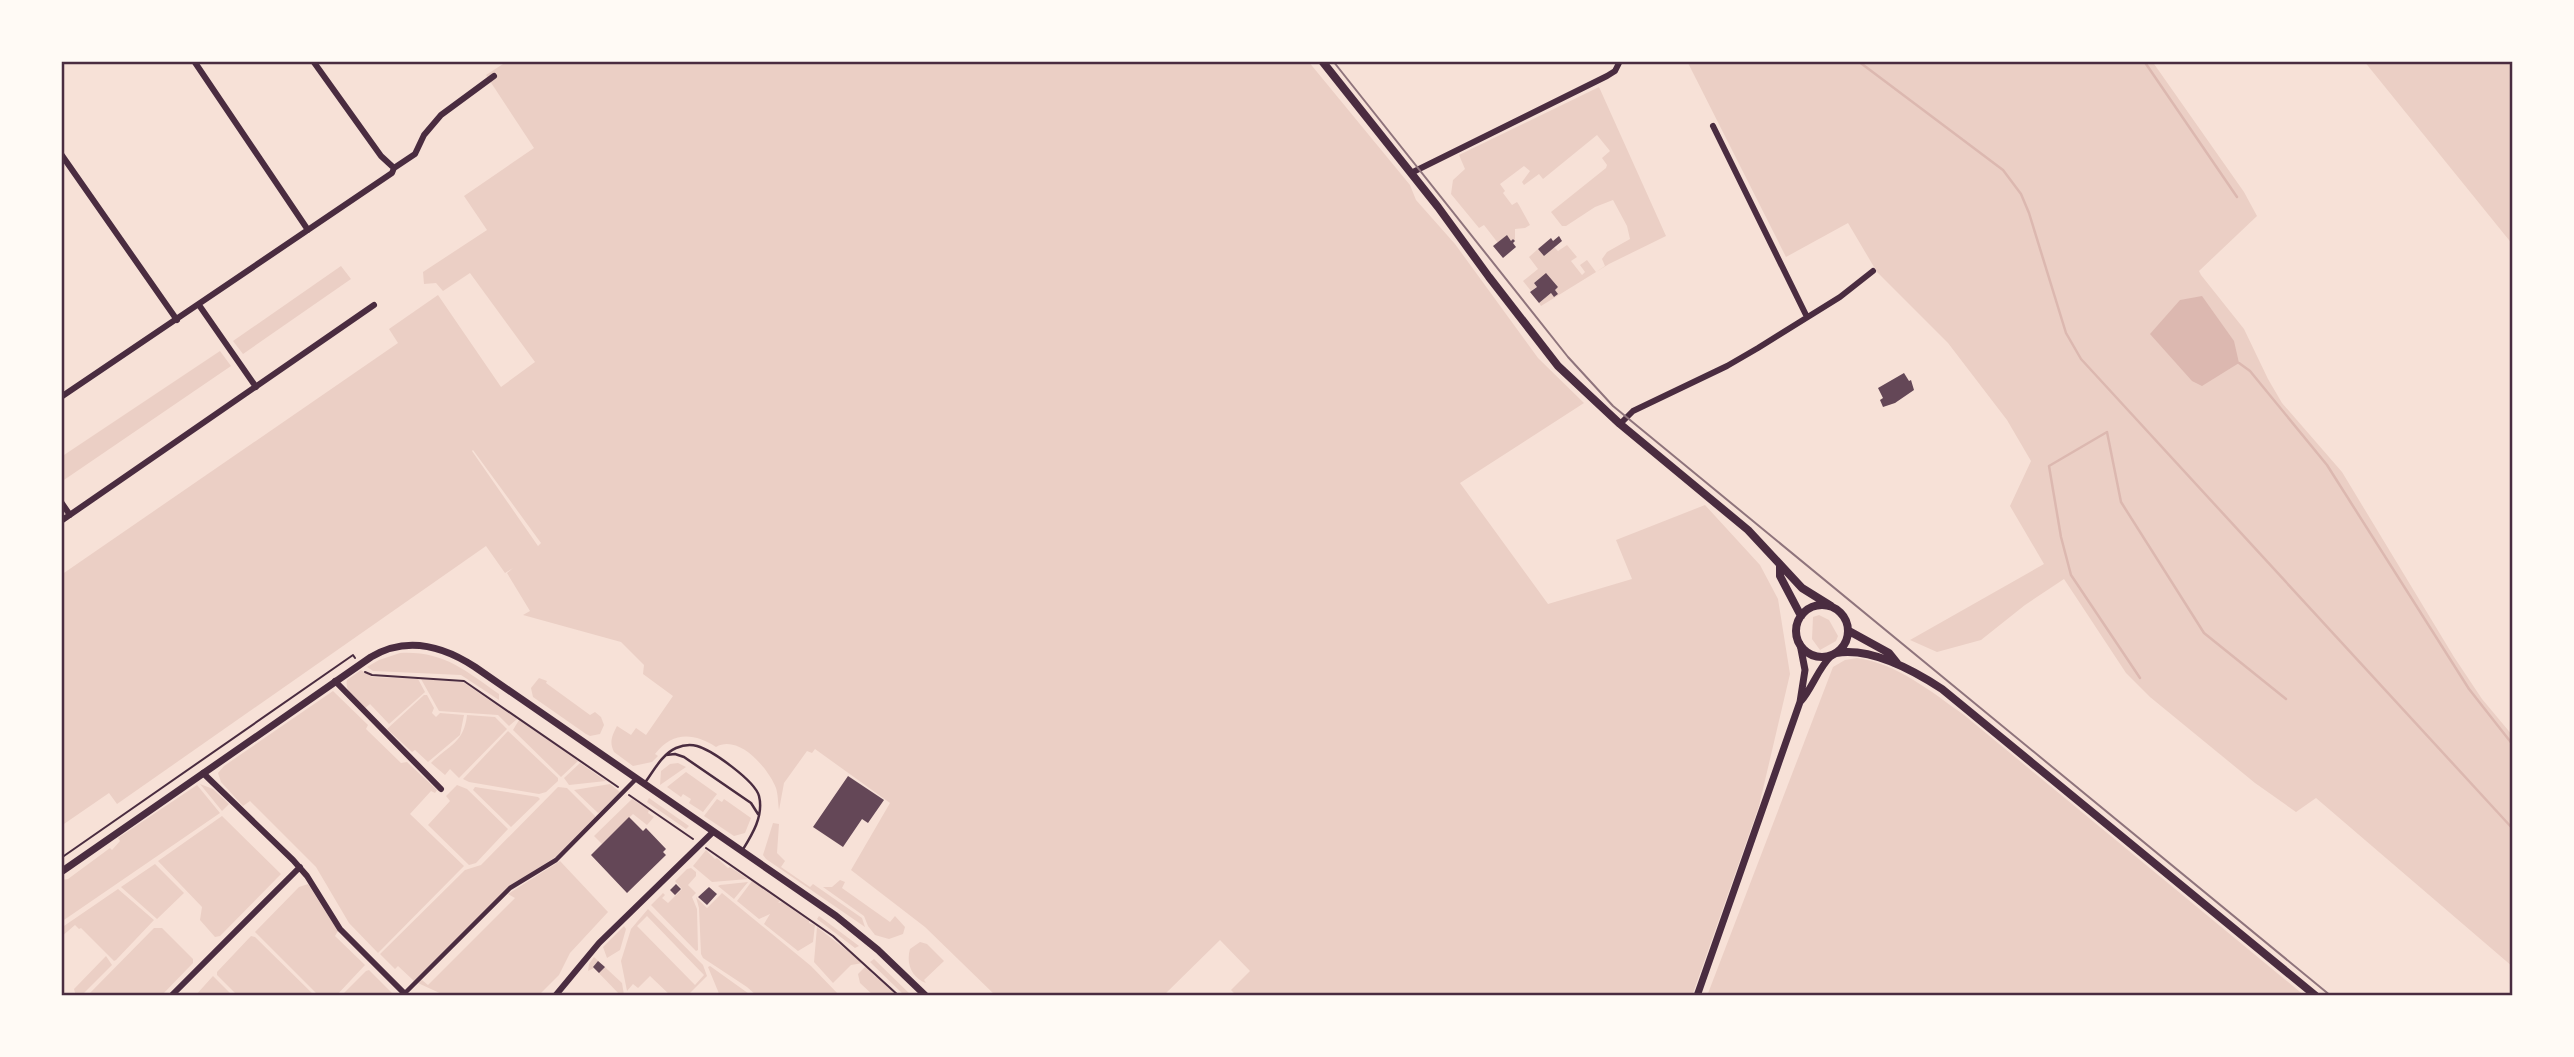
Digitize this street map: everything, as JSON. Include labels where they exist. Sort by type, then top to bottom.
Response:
[{"type":"main road","points":[[1321,61],[1411,173],[1546,352],[1620,424],[1736,520],[1809,594],[1842,614],[1849,631],[1846,644],[1834,654]]},
{"type":"main road","points":[[1780,566],[1780,576],[1801,616]]},
{"type":"main road","points":[[1831,606],[1814,606],[1801,616],[1796,632],[1800,644],[1811,655],[1819,657],[1856,652],[1897,663],[1929,680],[2316,996]]},
{"type":"main road","points":[[1849,631],[1889,653],[1897,663]]},
{"type":"street","points":[[194,61],[308,230]]},
{"type":"street","points":[[313,61],[381,156],[394,168]]},
{"type":"street","points":[[1411,173],[1606,76],[1615,71],[1620,61]]},
{"type":"street","points":[[61,397],[392,173],[394,168],[415,154],[424,135],[440,115],[494,76]]},
{"type":"street","points":[[1713,126],[1807,317]]},
{"type":"street","points":[[61,154],[177,320]]},
{"type":"street","points":[[1620,424],[1633,411],[1727,366],[1840,297],[1873,271]]},
{"type":"street","points":[[199,305],[256,387]]},
{"type":"street","points":[[61,521],[374,305]]},
{"type":"street","points":[[61,502],[70,516]]},
{"type":"street","points":[[1697,996],[1800,702],[1805,670],[1800,644]]},
{"type":"street","points":[[61,872],[383,650],[423,645],[449,651],[467,662],[742,851],[853,929],[926,996]]},
{"type":"street","points":[[1800,702],[1810,690],[1825,661],[1834,654]]},
{"type":"street","points":[[335,681],[441,789]]},
{"type":"street","points":[[203,773],[300,867],[340,929],[404,994],[510,888],[556,860],[636,778]]},
{"type":"street","points":[[555,996],[599,943],[713,832]]},
{"type":"street","points":[[171,996],[300,867]]},
{"type":"lane","points":[[644,784],[666,755],[686,746],[704,749],[753,783],[759,796],[759,817],[742,851]]},
{"type":"lane","points":[[666,755],[684,757],[751,803],[759,817]]},
{"type":"path","points":[[61,858],[353,655]]},
{"type":"path","points":[[362,668],[373,675],[464,681],[833,936],[899,996]]},
{"type":"shaded area","points":[[502,61],[1308,61],[1410,185],[1416,200],[1455,244],[1538,358],[1584,403],[1460,483],[1548,604],[1632,579],[1616,540],[1705,505],[1760,565],[1778,599],[1790,674],[1759,806],[1692,996],[1237,996],[1231,990],[1250,971],[1220,940],[1163,996],[996,996],[925,927],[851,870],[890,803],[815,749],[812,753],[807,751],[784,783],[779,810],[776,788],[766,771],[752,755],[734,745],[716,747],[692,737],[676,738],[655,754],[658,756],[652,762],[633,766],[612,748],[617,726],[631,735],[636,728],[646,735],[673,696],[643,674],[644,665],[621,642],[523,615],[530,611],[507,573],[513,568],[505,573],[486,546],[117,804],[109,793],[61,826],[61,575],[398,343],[389,329],[438,295],[501,387],[535,362],[470,273],[443,291],[436,283],[424,284],[423,272],[487,230],[464,196],[534,148],[486,75],[503,64]],"holes":[[[473,450],[541,543],[538,546]]]},
{"type":"shaded area","points":[[1687,61],[2152,61],[2244,192],[2257,216],[2199,271],[2201,275],[2244,329],[2282,403],[2342,472],[2454,657],[2482,699],[2513,736],[2513,967],[2316,798],[2296,812],[2255,783],[2150,697],[2126,673],[2064,579],[2025,605],[1981,640],[1937,652],[1910,640],[2044,564],[2010,506],[2031,461],[2007,420],[1948,343],[1877,272],[1848,223],[1786,257]]},
{"type":"shaded area","points":[[2364,61],[2513,61],[2513,245]]},
{"type":"shaded area","points":[[1599,87],[1666,236],[1609,264],[1541,306],[1539,303],[1551,293],[1554,297],[1558,294],[1555,290],[1558,287],[1546,274],[1534,283],[1537,287],[1531,291],[1523,281],[1538,269],[1529,257],[1538,249],[1544,255],[1554,247],[1558,251],[1567,245],[1577,257],[1571,261],[1582,275],[1585,272],[1580,265],[1587,260],[1596,272],[1605,266],[1602,259],[1607,252],[1630,239],[1627,226],[1613,200],[1595,207],[1566,226],[1562,226],[1551,212],[1606,168],[1602,158],[1610,151],[1597,135],[1543,179],[1539,174],[1524,185],[1522,182],[1530,171],[1524,166],[1500,184],[1512,205],[1517,202],[1530,225],[1515,229],[1515,241],[1511,241],[1507,235],[1498,243],[1484,225],[1479,228],[1451,194],[1453,180],[1465,169],[1459,155]]},
{"type":"shaded area","points":[[341,266],[351,279],[243,354],[233,341]]},
{"type":"shaded area","points":[[2202,296],[2234,341],[2239,363],[2202,386],[2192,381],[2150,334],[2180,300]]},
{"type":"shaded area","points":[[220,351],[231,366],[61,482],[61,457]]},
{"type":"shaded area","points":[[1819,615],[1829,620],[1838,636],[1836,641],[1820,650],[1812,639],[1813,617]]},
{"type":"shaded area","points":[[400,653],[429,655],[453,664],[499,694],[499,700],[461,675],[373,671],[367,667]]},
{"type":"shaded area","points":[[1857,658],[1900,672],[1964,715],[2305,996],[1707,996],[1833,667],[1845,660]]},
{"type":"shaded area","points":[[361,670],[372,677],[418,679],[425,692],[389,724],[370,704],[365,708],[349,692],[347,680]]},
{"type":"shaded area","points":[[539,678],[547,681],[546,683],[590,715],[595,712],[601,717],[604,725],[600,734],[586,734],[533,697],[531,688]]},
{"type":"shaded area","points":[[421,679],[463,682],[517,719],[509,726],[498,715],[439,711]]},
{"type":"shaded area","points":[[333,691],[368,725],[366,729],[401,763],[407,762],[437,790],[435,793],[431,791],[410,814],[464,866],[378,953],[349,923],[316,867],[250,801],[243,806],[221,782],[218,773],[224,766]]},
{"type":"shaded area","points":[[427,695],[434,708],[432,713],[436,717],[440,713],[464,715],[460,735],[428,762],[415,750],[412,752],[387,729]]},
{"type":"shaded area","points":[[467,715],[495,717],[507,729],[459,778],[450,769],[445,775],[431,763],[459,738]]},
{"type":"shaded area","points":[[519,720],[578,761],[561,777],[513,730]]},
{"type":"shaded area","points":[[508,731],[558,778],[546,792],[539,794],[463,779]]},
{"type":"shaded area","points":[[580,763],[606,781],[569,785],[564,778]]},
{"type":"shaded area","points":[[678,763],[686,767],[660,785],[661,771],[670,764]]},
{"type":"shaded area","points":[[686,772],[717,794],[703,812],[689,803],[691,799],[683,794],[681,797],[667,787]]},
{"type":"shaded area","points":[[200,784],[213,789],[229,804],[222,811]]},
{"type":"shaded area","points":[[610,784],[620,792],[598,813],[574,790]]},
{"type":"shaded area","points":[[197,785],[220,813],[61,922],[61,880],[68,879],[110,848],[112,850],[120,841],[118,838]]},
{"type":"shaded area","points":[[457,785],[467,789],[508,829],[476,863],[469,865],[428,825],[450,801],[446,796]]},
{"type":"shaded area","points":[[475,787],[540,799],[511,827],[473,790]]},
{"type":"shaded area","points":[[558,787],[567,788],[595,818],[557,856],[510,886],[414,981],[398,966],[395,969],[380,954],[465,870],[481,865]]},
{"type":"shaded area","points":[[649,798],[689,826],[686,829],[647,802]]},
{"type":"shaded area","points":[[632,799],[649,810],[648,813],[654,817],[647,825],[633,814],[602,844],[594,836]]},
{"type":"shaded area","points":[[717,799],[722,802],[724,799],[751,818],[745,833],[734,836],[704,816]]},
{"type":"shaded area","points":[[222,816],[281,874],[220,936],[215,937],[200,920],[202,907],[158,861]]},
{"type":"shaded area","points":[[773,823],[779,824],[777,853],[785,861],[781,867],[810,887],[813,884],[862,918],[865,927],[766,859],[763,855]]},
{"type":"shaded area","points":[[706,850],[728,868],[748,879],[712,882],[693,866]]},
{"type":"shaded area","points":[[560,861],[608,912],[570,953],[559,975],[538,996],[446,996],[418,983],[422,980],[428,985],[515,898],[508,894]]},
{"type":"shaded area","points":[[155,864],[184,893],[157,919],[121,887]]},
{"type":"shaded area","points":[[691,868],[696,872],[688,885],[696,893],[692,897],[697,909],[696,951],[651,905],[663,893],[665,895],[662,898],[668,903],[682,889],[675,881]]},
{"type":"shaded area","points":[[840,880],[845,882],[842,888],[890,922],[895,916],[905,927],[903,934],[889,939],[875,935],[864,916],[823,887],[832,887]]},
{"type":"shaded area","points":[[752,881],[780,901],[778,903],[782,902],[815,925],[813,942],[798,951],[764,924],[770,914],[759,919],[737,901]]},
{"type":"shaded area","points":[[748,882],[734,899],[718,886],[720,885]]},
{"type":"shaded area","points":[[308,884],[338,931],[335,936],[365,965],[336,996],[319,996],[255,932],[299,887]]},
{"type":"shaded area","points":[[118,889],[154,920],[116,960],[75,925],[61,937],[61,928]]},
{"type":"shaded area","points":[[722,893],[811,966],[840,996],[757,996],[703,958],[696,897],[707,908]]},
{"type":"shaded area","points":[[648,909],[703,965],[707,976],[687,996],[671,996],[650,976],[638,988],[633,984],[627,991],[621,961],[631,929]],"holes":[[[647,916],[704,975],[695,985],[637,926]]]},
{"type":"shaded area","points":[[819,916],[859,946],[855,948],[817,919]]},
{"type":"shaded area","points":[[624,926],[626,929],[620,950],[607,958],[603,947]]},
{"type":"shaded area","points":[[817,927],[863,963],[851,965],[833,983],[814,962]]},
{"type":"shaded area","points":[[154,928],[162,928],[193,959],[193,963],[161,996],[87,996]]},
{"type":"shaded area","points":[[251,936],[315,996],[238,996],[217,972]]},
{"type":"shaded area","points":[[920,942],[927,944],[944,961],[924,980],[926,983],[913,973],[909,964],[910,949]]},
{"type":"shaded area","points":[[106,956],[112,965],[81,996],[76,996],[74,989]]},
{"type":"shaded area","points":[[594,957],[622,983],[624,995],[621,996],[594,968],[588,971]]},
{"type":"shaded area","points":[[874,959],[912,996],[905,996],[870,962]]},
{"type":"shaded area","points":[[866,966],[897,996],[874,996],[860,983],[858,974]]},
{"type":"shaded area","points":[[708,967],[752,996],[720,996]]},
{"type":"shaded area","points":[[369,970],[395,996],[341,996],[366,971]]},
{"type":"shaded area","points":[[213,976],[233,996],[195,996]]},
{"type":"building","points":[[1507,235],[1511,241],[1515,241],[1513,243],[1516,247],[1503,258],[1493,246]]},
{"type":"building","points":[[1559,236],[1562,241],[1544,256],[1538,249],[1551,238],[1553,241]]},
{"type":"building","points":[[1546,273],[1558,287],[1555,290],[1558,294],[1554,297],[1551,293],[1539,303],[1530,292],[1537,287],[1534,283]]},
{"type":"building","points":[[1904,373],[1909,381],[1911,380],[1914,390],[1895,403],[1883,407],[1880,400],[1883,398],[1878,388]]},
{"type":"building","points":[[848,776],[884,800],[868,823],[862,819],[843,847],[813,827]]},
{"type":"building","points":[[629,817],[643,831],[646,828],[666,849],[663,852],[666,855],[627,893],[591,855]]},
{"type":"building","points":[[676,884],[681,889],[675,895],[670,890]]},
{"type":"building","points":[[709,887],[717,894],[707,905],[698,897]]},
{"type":"building","points":[[598,961],[605,967],[599,973],[593,967]]},
{"type":"waterway","points":[[1858,61],[2003,170],[2021,194],[2029,213],[2066,333],[2081,359],[2513,829]]},
{"type":"waterway","points":[[2144,61],[2237,197]]},
{"type":"waterway","points":[[2239,363],[2250,371],[2327,465],[2469,689],[2513,745]]},
{"type":"waterway","points":[[2140,678],[2071,575],[2061,537],[2049,466],[2107,432],[2121,502],[2204,633],[2286,699]]},
{"type":"tram line","points":[[1333,61],[1568,357],[1613,406],[2331,996]]}]
